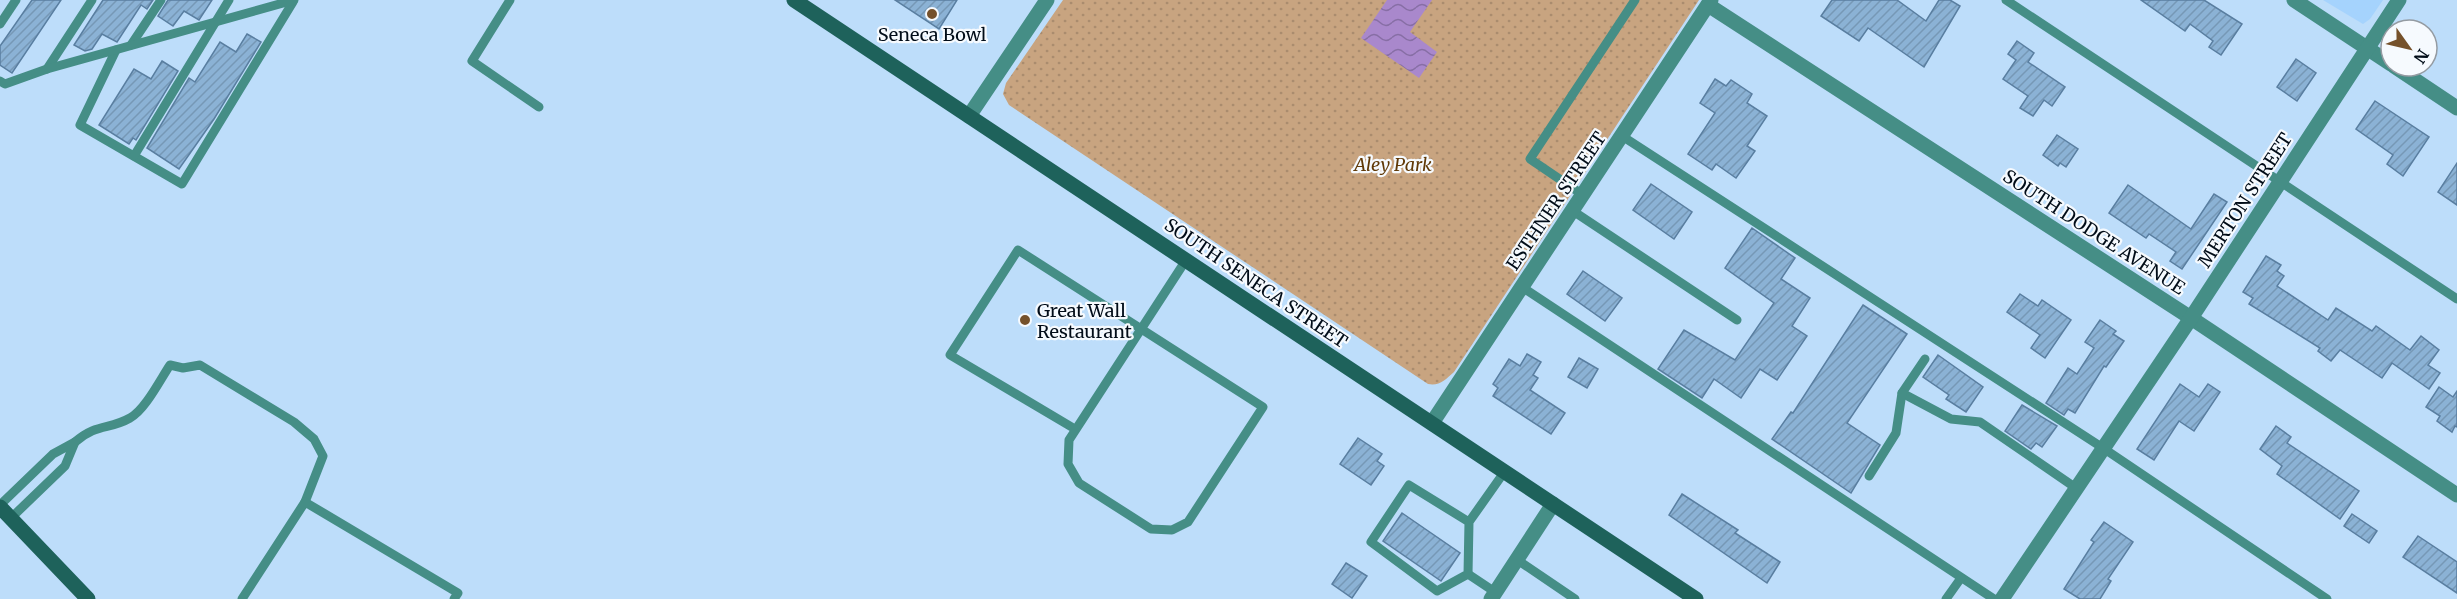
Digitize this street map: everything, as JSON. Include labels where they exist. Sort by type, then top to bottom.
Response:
[{"type":"street","name":"SOUTH SENECA STREET","points":[[794,0],[1696,599]]},
{"type":"street","points":[[969,116],[1047,0]]},
{"type":"street","points":[[2294,0],[2379,55]]},
{"type":"street","name":"MERTON STREET","points":[[2002,599],[2191,318],[2399,0]]},
{"type":"street","name":"ESTHNER STREET","points":[[1432,423],[1710,3]]},
{"type":"street","name":"SOUTH DODGE AVENUE","points":[[1710,3],[2457,495]]},
{"type":"street","points":[[2412,78],[2457,108]]},
{"type":"street","points":[[1493,596],[1553,504]]},
{"type":"street","points":[[0,506],[88,599]]},
{"type":"lane","points":[[0,24],[16,0]]},
{"type":"lane","points":[[46,69],[92,0]]},
{"type":"lane","points":[[131,45],[161,0]]},
{"type":"lane","points":[[134,156],[229,0]]},
{"type":"lane","points":[[510,0],[472,61],[539,107]]},
{"type":"lane","points":[[1583,195],[1530,159],[1635,0]]},
{"type":"lane","points":[[2006,0],[2457,299]]},
{"type":"lane","points":[[116,50],[80,126],[182,184],[294,1]]},
{"type":"lane","points":[[0,81],[5,84],[46,69],[294,1]]},
{"type":"lane","points":[[1622,136],[2103,448],[2327,599]]},
{"type":"lane","points":[[1573,211],[1737,320]]},
{"type":"lane","points":[[1075,429],[950,355],[1018,250],[1140,328],[1263,406],[1188,522],[1172,530],[1151,529],[1079,483],[1068,464],[1069,440],[1075,429],[1140,328],[1186,260]]},
{"type":"lane","points":[[1522,287],[1994,599]]},
{"type":"lane","points":[[1869,476],[1896,433],[1902,393],[1925,359]]},
{"type":"lane","points":[[0,506],[53,454],[75,442],[87,431],[119,423],[137,413],[170,365],[183,368],[200,365],[294,422],[314,439],[323,456],[305,502],[242,599]]},
{"type":"lane","points":[[1902,393],[1951,419],[1980,422],[2076,488]]},
{"type":"lane","points":[[11,518],[65,466],[75,442]]},
{"type":"lane","points":[[1493,596],[1468,574],[1469,522],[1504,471]]},
{"type":"lane","points":[[1468,574],[1437,591],[1371,542],[1409,485],[1469,522]]},
{"type":"lane","points":[[305,502],[458,593],[454,599]]},
{"type":"lane","points":[[1516,559],[1575,599]]},
{"type":"lane","points":[[1946,599],[1961,578]]},
{"type":"shaded area","points":[[2323,0],[2383,0],[2370,19],[2363,24]]},
{"type":"green space","name":"Aley Park","points":[[1063,0],[1699,0],[1454,372],[1442,382],[1428,384],[1009,105],[1003,94],[1006,83]]},
{"type":"water","points":[[1387,0],[1432,0],[1410,32],[1437,52],[1419,78],[1361,38]]},
{"type":"building","points":[[32,0],[61,0],[12,73],[0,65],[0,46]]},
{"type":"building","points":[[103,0],[153,0],[147,9],[141,5],[117,42],[102,34],[92,49],[85,51],[74,45]]},
{"type":"building","points":[[168,0],[212,0],[199,20],[184,11],[173,26],[158,16]]},
{"type":"building","name":"Seneca Bowl","points":[[895,0],[957,0],[939,29]]},
{"type":"building","points":[[1832,0],[1897,0],[1926,21],[1939,0],[1950,0],[1960,6],[1924,67],[1868,28],[1859,41],[1821,16]]},
{"type":"building","points":[[2141,0],[2204,0],[2242,24],[2221,55],[2209,47],[2213,41],[2190,24],[2185,31]]},
{"type":"building","points":[[247,34],[261,42],[214,119],[179,169],[147,148],[189,78],[195,82],[220,42],[236,52]]},
{"type":"building","points":[[2017,41],[2034,53],[2028,62],[2065,87],[2052,106],[2044,100],[2033,116],[2020,108],[2028,96],[2003,79],[2016,60],[2008,54]]},
{"type":"building","points":[[2296,59],[2316,73],[2297,101],[2277,87]]},
{"type":"building","points":[[162,61],[178,71],[136,140],[133,138],[129,144],[99,125],[134,69],[151,79]]},
{"type":"building","points":[[1715,79],[1726,86],[1731,80],[1752,94],[1747,103],[1767,116],[1747,146],[1755,151],[1736,178],[1716,164],[1712,170],[1688,154],[1715,113],[1700,103]]},
{"type":"building","points":[[2375,101],[2429,137],[2403,176],[2387,164],[2393,155],[2356,129]]},
{"type":"building","points":[[2057,135],[2078,149],[2066,167],[2060,163],[2058,166],[2043,155]]},
{"type":"building","points":[[2457,163],[2457,205],[2438,192]]},
{"type":"building","points":[[1651,184],[1692,212],[1674,239],[1633,210]]},
{"type":"building","points":[[2128,185],[2191,229],[2214,194],[2227,202],[2182,269],[2170,261],[2176,252],[2149,234],[2146,238],[2109,213]]},
{"type":"building","points":[[1752,228],[1795,258],[1781,279],[1810,298],[1792,326],[1807,336],[1777,380],[1760,369],[1741,398],[1714,379],[1702,398],[1658,369],[1684,330],[1735,360],[1774,303],[1725,268]]},
{"type":"building","points":[[2266,256],[2281,265],[2277,271],[2284,276],[2277,286],[2328,320],[2336,308],[2372,331],[2376,326],[2410,350],[2421,336],[2439,350],[2428,365],[2440,373],[2429,389],[2392,363],[2382,378],[2340,350],[2331,361],[2318,351],[2320,348],[2249,304],[2253,298],[2243,292]]},
{"type":"building","points":[[1583,271],[1622,298],[1605,321],[1567,294]]},
{"type":"building","points":[[2020,294],[2038,306],[2042,300],[2071,320],[2045,358],[2031,348],[2040,335],[2007,312]]},
{"type":"building","points":[[1863,305],[1907,334],[1847,423],[1880,445],[1851,493],[1772,439],[1791,412],[1793,413]]},
{"type":"building","points":[[2100,320],[2116,331],[2113,334],[2124,341],[2106,367],[2104,366],[2075,413],[2068,409],[2064,415],[2046,403],[2068,368],[2077,374],[2094,348],[2085,342]]},
{"type":"building","points":[[1527,354],[1541,362],[1533,375],[1538,378],[1530,390],[1565,413],[1551,434],[1493,396],[1498,388],[1493,384],[1509,359],[1520,366]]},
{"type":"building","points":[[1938,355],[1983,387],[1966,412],[1946,399],[1949,395],[1923,377]]},
{"type":"building","points":[[1579,358],[1598,369],[1587,388],[1568,377]]},
{"type":"building","points":[[2180,384],[2199,397],[2208,384],[2220,392],[2194,431],[2179,421],[2154,460],[2137,449]]},
{"type":"building","points":[[2439,387],[2453,397],[2457,391],[2457,427],[2455,426],[2452,432],[2437,421],[2440,416],[2426,407]]},
{"type":"building","points":[[2022,405],[2057,426],[2042,447],[2036,443],[2031,449],[2005,431]]},
{"type":"building","points":[[2276,426],[2291,437],[2287,443],[2359,491],[2340,519],[2277,474],[2282,466],[2260,449]]},
{"type":"building","points":[[1358,438],[1382,454],[1377,461],[1384,466],[1371,485],[1340,464]]},
{"type":"building","points":[[1682,494],[1738,530],[1735,533],[1780,562],[1767,583],[1669,515]]},
{"type":"building","points":[[1402,513],[1460,553],[1441,581],[1383,541]]},
{"type":"building","points":[[2352,514],[2377,531],[2369,543],[2344,526]]},
{"type":"building","points":[[2104,522],[2133,542],[2108,579],[2111,581],[2100,599],[2080,599],[2064,589],[2094,542],[2091,540]]},
{"type":"building","points":[[2418,536],[2457,562],[2457,593],[2403,557]]},
{"type":"building","points":[[1346,563],[1367,576],[1352,598],[1332,584]]},
{"type":"place","name":"Seneca Bowl","points":[[932,14]]},
{"type":"place","name":"Great Wall Restaurant","points":[[1025,320]]}]
